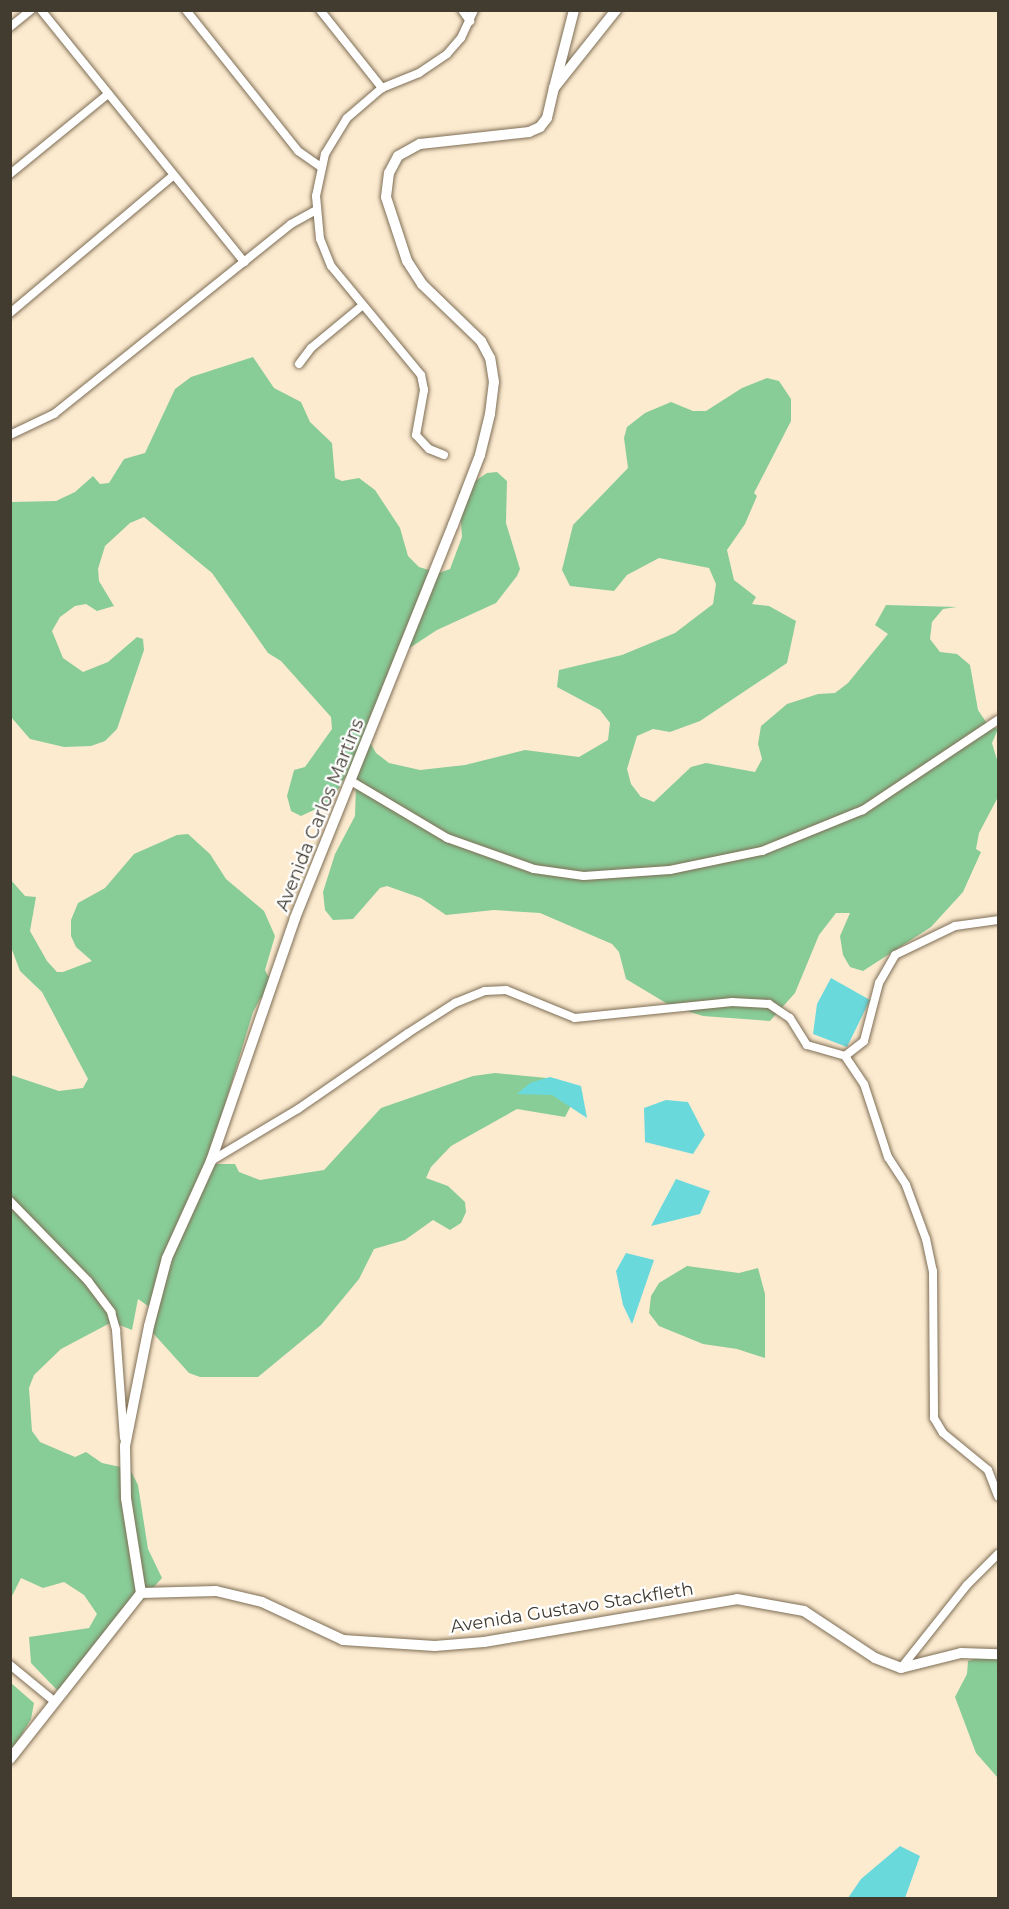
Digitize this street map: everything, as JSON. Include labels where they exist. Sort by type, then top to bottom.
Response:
[{"type":"street","points":[[10,27],[31,10]]},
{"type":"street","points":[[41,10],[244,262]]},
{"type":"street","points":[[186,10],[298,151],[321,168]]},
{"type":"street","points":[[320,10],[382,88]]},
{"type":"street","points":[[462,10],[470,21]]},
{"type":"street","points":[[444,455],[429,449],[416,435],[424,390],[421,375],[331,266],[320,239],[316,210],[321,168],[339,129],[357,107],[382,88],[438,62],[454,46],[470,21],[474,10]]},
{"type":"street","points":[[554,88],[574,10]]},
{"type":"street","name":"Avenida Carlos Martins","points":[[141,1593],[126,1498],[125,1446],[149,1326],[167,1258],[211,1161],[266,996],[480,455],[494,382],[490,358],[481,341],[422,284],[407,261],[386,197],[389,173],[398,156],[420,144],[529,132],[540,127],[547,118],[554,88],[616,10]]},
{"type":"street","points":[[10,174],[108,94]]},
{"type":"street","points":[[10,313],[174,175]]},
{"type":"street","points":[[10,435],[54,414],[291,224],[316,210]]},
{"type":"street","points":[[299,364],[311,348],[363,305]]},
{"type":"street","points":[[351,781],[447,838],[534,869],[584,876],[670,870],[762,852],[863,810],[999,720]]},
{"type":"street","points":[[845,1056],[864,1041],[879,983],[895,955],[956,926],[999,920]]},
{"type":"street","points":[[211,1161],[298,1109],[455,1003],[485,991],[506,990],[575,1018],[732,1002],[769,1004],[790,1018],[807,1045],[845,1056],[864,1084],[888,1156],[906,1185],[926,1239],[933,1271],[934,1418],[943,1433],[988,1470],[999,1496]]},
{"type":"street","points":[[10,1202],[88,1281],[111,1312],[116,1330],[125,1446]]},
{"type":"street","points":[[901,1668],[967,1586],[999,1554]]},
{"type":"street","name":"Avenida Gustavo Stackfleth","points":[[141,1593],[216,1591],[262,1602],[343,1640],[435,1646],[484,1642],[696,1603],[746,1600],[804,1611],[875,1658],[901,1668]]},
{"type":"street","points":[[10,1759],[141,1593]]},
{"type":"street","points":[[901,1668],[961,1653],[999,1654]]},
{"type":"street","points":[[10,1665],[54,1701]]},
{"type":"green space","points":[[253,357],[274,388],[301,402],[310,422],[332,443],[335,478],[342,481],[359,478],[375,490],[400,528],[408,556],[419,567],[439,573],[450,569],[462,537],[459,492],[487,473],[497,472],[507,481],[506,523],[520,569],[517,576],[496,603],[437,630],[408,649],[369,720],[367,737],[376,753],[389,763],[420,770],[465,765],[525,750],[579,757],[608,740],[610,723],[600,710],[557,687],[559,670],[622,655],[675,633],[713,604],[716,584],[709,568],[659,558],[627,575],[614,591],[570,586],[562,570],[573,525],[628,468],[624,438],[627,427],[645,413],[671,402],[693,411],[706,411],[742,388],[767,378],[779,381],[791,399],[791,421],[754,493],[757,496],[745,524],[727,550],[734,580],[756,597],[752,604],[769,606],[796,621],[787,663],[700,721],[670,732],[653,729],[637,736],[627,769],[631,784],[641,797],[654,802],[691,767],[706,763],[755,772],[762,759],[758,744],[761,726],[787,704],[818,694],[835,693],[848,683],[888,634],[875,625],[886,605],[957,607],[943,609],[932,622],[930,639],[940,652],[957,654],[970,665],[978,710],[988,725],[998,729],[992,743],[998,763],[998,797],[979,833],[976,849],[981,852],[963,892],[931,927],[863,971],[850,967],[843,955],[840,936],[850,913],[836,913],[819,935],[795,993],[770,1021],[703,1016],[671,1006],[626,979],[619,952],[612,944],[540,913],[494,910],[446,915],[421,898],[387,886],[380,888],[353,919],[333,920],[325,910],[323,892],[335,854],[355,816],[356,783],[346,776],[331,802],[301,816],[291,811],[287,796],[294,770],[305,767],[332,729],[331,717],[281,661],[268,653],[212,573],[144,517],[130,523],[105,546],[98,569],[99,581],[114,606],[97,611],[86,604],[75,606],[60,617],[52,631],[63,658],[83,672],[108,662],[137,637],[143,639],[144,650],[117,729],[105,741],[91,746],[64,747],[30,739],[11,717],[11,502],[56,501],[75,492],[93,476],[100,484],[109,483],[124,459],[145,453],[175,389],[191,377]]},
{"type":"green space","points":[[188,834],[210,854],[226,879],[264,911],[275,936],[265,970],[268,976],[277,977],[272,990],[260,999],[253,1012],[207,1164],[235,1164],[239,1172],[260,1180],[324,1170],[381,1108],[473,1076],[495,1073],[557,1079],[575,1098],[565,1117],[517,1109],[451,1146],[431,1167],[426,1178],[448,1186],[465,1202],[466,1212],[461,1223],[450,1230],[433,1220],[405,1240],[374,1249],[359,1279],[321,1325],[258,1377],[200,1377],[189,1373],[152,1332],[151,1308],[138,1299],[132,1330],[112,1322],[61,1349],[34,1375],[29,1388],[32,1431],[40,1442],[75,1457],[86,1452],[102,1463],[130,1469],[138,1485],[148,1549],[162,1578],[73,1677],[57,1690],[31,1663],[29,1637],[89,1628],[97,1614],[84,1595],[64,1582],[43,1588],[21,1578],[11,1598],[11,1075],[59,1091],[83,1088],[88,1079],[42,992],[20,971],[11,947],[10,879],[25,896],[36,897],[30,931],[47,961],[57,972],[63,972],[92,961],[76,947],[71,936],[71,920],[78,903],[105,888],[134,854],[177,835]]},
{"type":"green space","points":[[687,1266],[739,1273],[758,1268],[765,1294],[765,1358],[737,1349],[703,1344],[659,1326],[649,1313],[651,1296],[659,1283]]},
{"type":"green space","points":[[998,1651],[998,1778],[976,1753],[955,1697],[967,1674],[968,1661]]},
{"type":"green space","points":[[11,1683],[34,1703],[31,1719],[11,1752]]},
{"type":"water","points":[[831,978],[870,1000],[847,1047],[813,1034],[817,1004]]},
{"type":"water","points":[[550,1077],[581,1086],[587,1118],[552,1095],[517,1094],[530,1083]]},
{"type":"water","points":[[666,1100],[688,1102],[705,1135],[693,1154],[645,1142],[644,1108]]},
{"type":"water","points":[[676,1179],[710,1191],[700,1214],[651,1226]]},
{"type":"water","points":[[626,1253],[654,1260],[632,1324],[623,1305],[616,1271]]},
{"type":"water","points":[[900,1846],[920,1856],[905,1898],[848,1898],[861,1879]]}]
